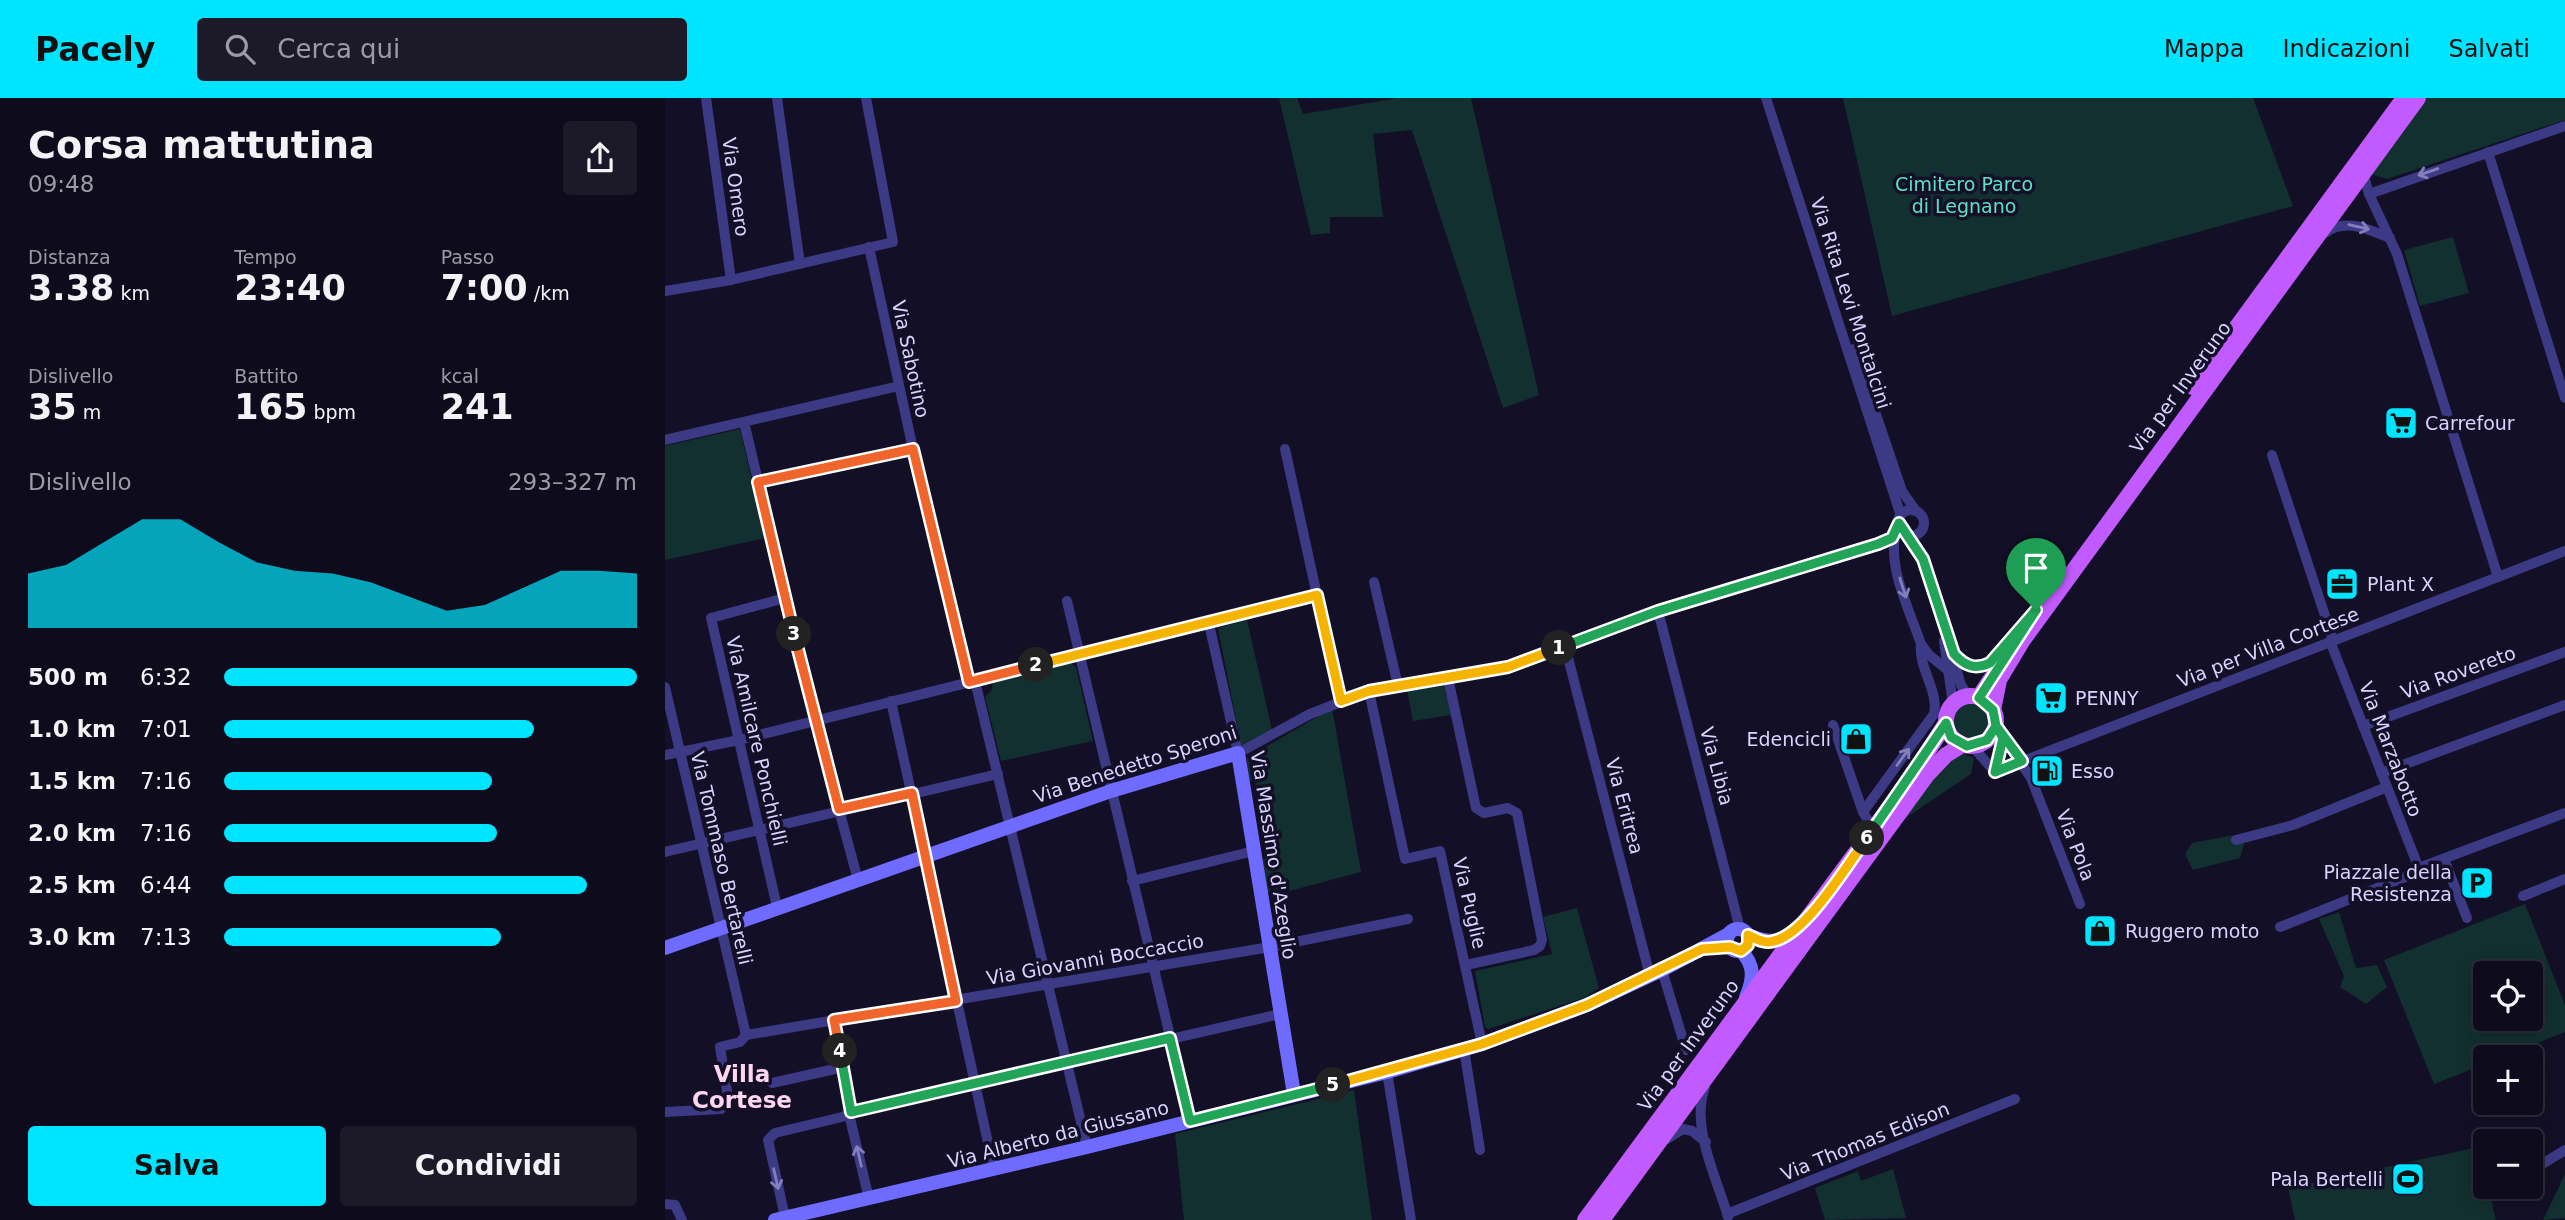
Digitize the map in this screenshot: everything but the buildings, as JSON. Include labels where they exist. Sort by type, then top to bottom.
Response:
[{"type":"main road","name":"Via per Inveruno","points":[[1585,1220],[1873,829],[1946,723],[2036,610],[2248,310],[2404,98]]},
{"type":"main road","name":"Via per Inveruno","points":[[1602,1220],[1927,775],[1945,755],[1987,740],[1997,725],[1999,680],[2023,640],[2418,98]]},
{"type":"main road","points":[[1966,699],[1997,725]]},
{"type":"main road","points":[[1946,723],[1951,737],[1967,746]]},
{"type":"street","name":"Via Omero","points":[[706,98],[731,280]]},
{"type":"street","points":[[777,98],[800,264]]},
{"type":"street","points":[[665,291],[731,280],[893,242],[866,98]]},
{"type":"street","name":"Via Rita Levi Montalcini","points":[[1766,98],[1896,500],[1900,525],[1923,559],[1966,699]]},
{"type":"street","name":"Via Rita Levi Montalcini","points":[[1773,98],[1902,491],[1916,511]]},
{"type":"street","points":[[2369,194],[2565,126]]},
{"type":"street","points":[[2488,152],[2565,398]]},
{"type":"street","points":[[2363,173],[2369,194],[2391,238],[2498,577]]},
{"type":"street","points":[[2230,355],[2244,342],[2325,233],[2334,226],[2363,227],[2391,238]]},
{"type":"street","name":"Via Sabotino","points":[[869,247],[913,449],[1010,825],[1087,1147]]},
{"type":"street","points":[[665,439],[899,386]]},
{"type":"street","points":[[744,422],[815,721],[858,880]]},
{"type":"street","points":[[758,482],[913,449]]},
{"type":"street","points":[[1285,449],[1341,701]]},
{"type":"street","name":"Via Marzabotto","points":[[2273,455],[2331,641],[2416,861],[2416,869]]},
{"type":"street","points":[[1863,812],[1934,714],[1936,705],[1921,644],[1894,559],[1892,538],[1908,511],[1916,511],[1924,520],[1923,527],[1915,536],[1900,525]]},
{"type":"street","name":"Via Rita Levi Montalcini","points":[[1923,527],[1923,559]]},
{"type":"street","name":"Via Benedetto Speroni","points":[[665,948],[777,906],[1111,790],[1238,753],[1310,714],[1369,691],[1508,667],[1658,611],[1892,538]]},
{"type":"street","name":"Via per Villa Cortese","points":[[1995,772],[2565,551]]},
{"type":"street","points":[[1374,582],[1398,686]]},
{"type":"street","points":[[665,755],[739,740],[1317,595]]},
{"type":"street","name":"Via Amilcare Ponchielli","points":[[777,906],[711,618],[785,598]]},
{"type":"street","points":[[1067,601],[1190,1121]]},
{"type":"street","name":"Via per Inveruno","points":[[1954,654],[1973,667],[1990,663],[2036,610]]},
{"type":"street","name":"Via Libia","points":[[1658,611],[1738,939]]},
{"type":"street","name":"Via Rita Levi Montalcini","points":[[1941,616],[1946,669],[1966,699]]},
{"type":"street","name":"Via Massimo d'Azeglio","points":[[1209,624],[1238,753],[1294,1094]]},
{"type":"street","points":[[1921,644],[1946,669]]},
{"type":"street","name":"Via Eritrea","points":[[1565,646],[1656,973],[1686,1050]]},
{"type":"street","name":"Via Rovereto","points":[[2363,726],[2565,652]]},
{"type":"street","points":[[1930,685],[1931,670],[1946,669]]},
{"type":"street","points":[[1448,678],[1476,808],[1484,813],[1508,808],[1517,813],[1542,940],[1540,946],[1534,950],[1466,965]]},
{"type":"street","name":"Via Tommaso Bertarelli","points":[[665,688],[746,1035]]},
{"type":"street","name":"Via Puglie","points":[[1369,691],[1405,859],[1440,851],[1482,1044]]},
{"type":"street","points":[[891,701],[994,1170]]},
{"type":"street","points":[[2381,773],[2565,705]]},
{"type":"street","points":[[1833,725],[1863,812],[1873,829]]},
{"type":"street","points":[[1997,725],[2022,761]]},
{"type":"street","points":[[1995,772],[1997,725]]},
{"type":"street","points":[[1967,746],[1995,772]]},
{"type":"street","name":"Via Pola","points":[[2022,761],[2080,904]]},
{"type":"street","points":[[665,852],[997,774]]},
{"type":"street","points":[[2236,840],[2293,825],[2387,787]]},
{"type":"street","points":[[2280,927],[2410,875],[2416,869],[2565,813]]},
{"type":"street","points":[[1132,881],[1254,851]]},
{"type":"street","points":[[2444,859],[2467,918]]},
{"type":"street","points":[[2523,896],[2565,879]]},
{"type":"street","name":"Via Giovanni Boccaccio","points":[[746,1035],[1270,947],[1408,919]]},
{"type":"street","name":"Via Alberto da Giussano","points":[[789,1218],[1387,1072],[1482,1044],[1587,1005],[1702,949],[1738,939],[1771,942],[1787,937],[1803,922]]},
{"type":"street","points":[[1738,939],[1753,974],[1740,1010]]},
{"type":"street","points":[[789,1218],[768,1140],[775,1133],[850,1113],[1280,1014]]},
{"type":"street","points":[[834,1020],[850,1113],[869,1199]]},
{"type":"street","points":[[665,1112],[721,1109],[726,1105],[728,1097],[720,1047],[740,1042],[746,1035]]},
{"type":"street","points":[[1464,1049],[1480,1150]]},
{"type":"street","points":[[1724,1053],[1700,1104],[1706,1143],[1728,1217]]},
{"type":"street","points":[[772,1083],[844,1067]]},
{"type":"street","points":[[1387,1072],[1411,1220]]},
{"type":"street","name":"Via Thomas Edison","points":[[1728,1217],[2015,1099]]},
{"type":"street","points":[[1654,1148],[1683,1129],[1692,1131],[1706,1143]]},
{"type":"street","points":[[2543,1164],[2565,1150]]},
{"type":"street","points":[[665,1204],[674,1205],[682,1220]]},
{"type":"green space","points":[[1279,98],[1297,98],[1303,114],[1398,98],[1471,98],[1539,395],[1503,408],[1412,130],[1373,134],[1383,217],[1330,217],[1330,233],[1311,235]]},
{"type":"green space","name":"Cimitero Parco di Legnano","points":[[1843,98],[2253,98],[2293,206],[1892,316]]},
{"type":"green space","points":[[2427,98],[2565,98],[2565,120],[2387,179],[2371,174]]},
{"type":"green space","points":[[2453,237],[2469,293],[2420,306],[2404,250]]},
{"type":"green space","points":[[740,429],[765,538],[665,560],[665,446]]},
{"type":"green space","points":[[1247,620],[1272,730],[1241,745],[1218,628]]},
{"type":"green space","points":[[1070,663],[1076,667],[1093,741],[1001,761],[985,697],[992,690],[993,681]]},
{"type":"green space","points":[[1444,683],[1451,715],[1413,721],[1407,690]]},
{"type":"green space","points":[[1971,704],[1983,709],[1988,721],[1983,733],[1971,738],[1959,733],[1954,721],[1959,709]]},
{"type":"green space","points":[[1332,708],[1361,872],[1274,895],[1267,892],[1262,860],[1267,857],[1255,781],[1248,780],[1247,758]]},
{"type":"green space","points":[[1962,753],[1974,758],[1971,774],[1895,825],[1943,764]]},
{"type":"green space","points":[[2234,835],[2244,844],[2240,858],[2193,870],[2185,854],[2192,843]]},
{"type":"green space","points":[[2525,904],[2565,1005],[2565,1032],[2532,1045],[2473,1045],[2473,1069],[2434,1084],[2384,960]]},
{"type":"green space","points":[[1577,908],[1599,988],[1584,998],[1488,1029],[1485,1027],[1475,971],[1552,954],[1543,917]]},
{"type":"green space","points":[[2339,912],[2356,968],[2377,965],[2387,987],[2366,1004],[2340,987],[2344,976],[2319,919]]},
{"type":"green space","points":[[1354,1090],[1372,1220],[1184,1220],[1175,1134]]},
{"type":"green space","name":"Pala Bertelli","points":[[2473,1148],[2473,1199],[2491,1199],[2496,1220],[2295,1220],[2288,1188]]},
{"type":"green space","points":[[1893,1169],[1906,1218],[1825,1220],[1815,1188],[1858,1171],[1861,1181]]},
{"type":"green space","points":[[2565,1174],[2565,1218],[2543,1220]]},
{"type":"place","name":"Carrefour","points":[[2401,423]]},
{"type":"place","name":"Plant X","points":[[2342,584]]},
{"type":"place","name":"PENNY","points":[[2051,698]]},
{"type":"place","name":"Edencicli","points":[[1856,739]]},
{"type":"place","name":"Esso","points":[[2047,771]]},
{"type":"place","name":"Piazzale della Resistenza","points":[[2477,883]]},
{"type":"place","name":"Ruggero moto","points":[[2100,931]]},
{"type":"place","name":"Pala Bertelli","points":[[2408,1179]]},
{"type":"district","name":"Villa Cortese","points":[[742,1087]]},
{"type":"route","points":[[2036,610],[1979,698],[1985,700],[1993,710],[1996,726],[2003,738],[1995,772],[2022,761],[1996,726],[1993,734],[1980,745],[1967,746],[1951,737],[1946,723],[1908,782],[1854,855],[1803,922],[1787,937],[1763,942],[1748,935],[1748,945],[1741,951],[1730,947],[1702,949],[1587,1005],[1482,1044],[1387,1072],[1190,1121],[1170,1038],[851,1112],[834,1020],[956,1001],[912,793],[839,809],[815,721],[758,482],[913,449],[969,682],[1317,595],[1341,701],[1369,691],[1508,667],[1658,611],[1878,544],[1892,538],[1899,523],[1901,530],[1923,559],[1954,654],[1966,665],[1981,667],[1990,663],[2023,621],[2036,610]]}]
